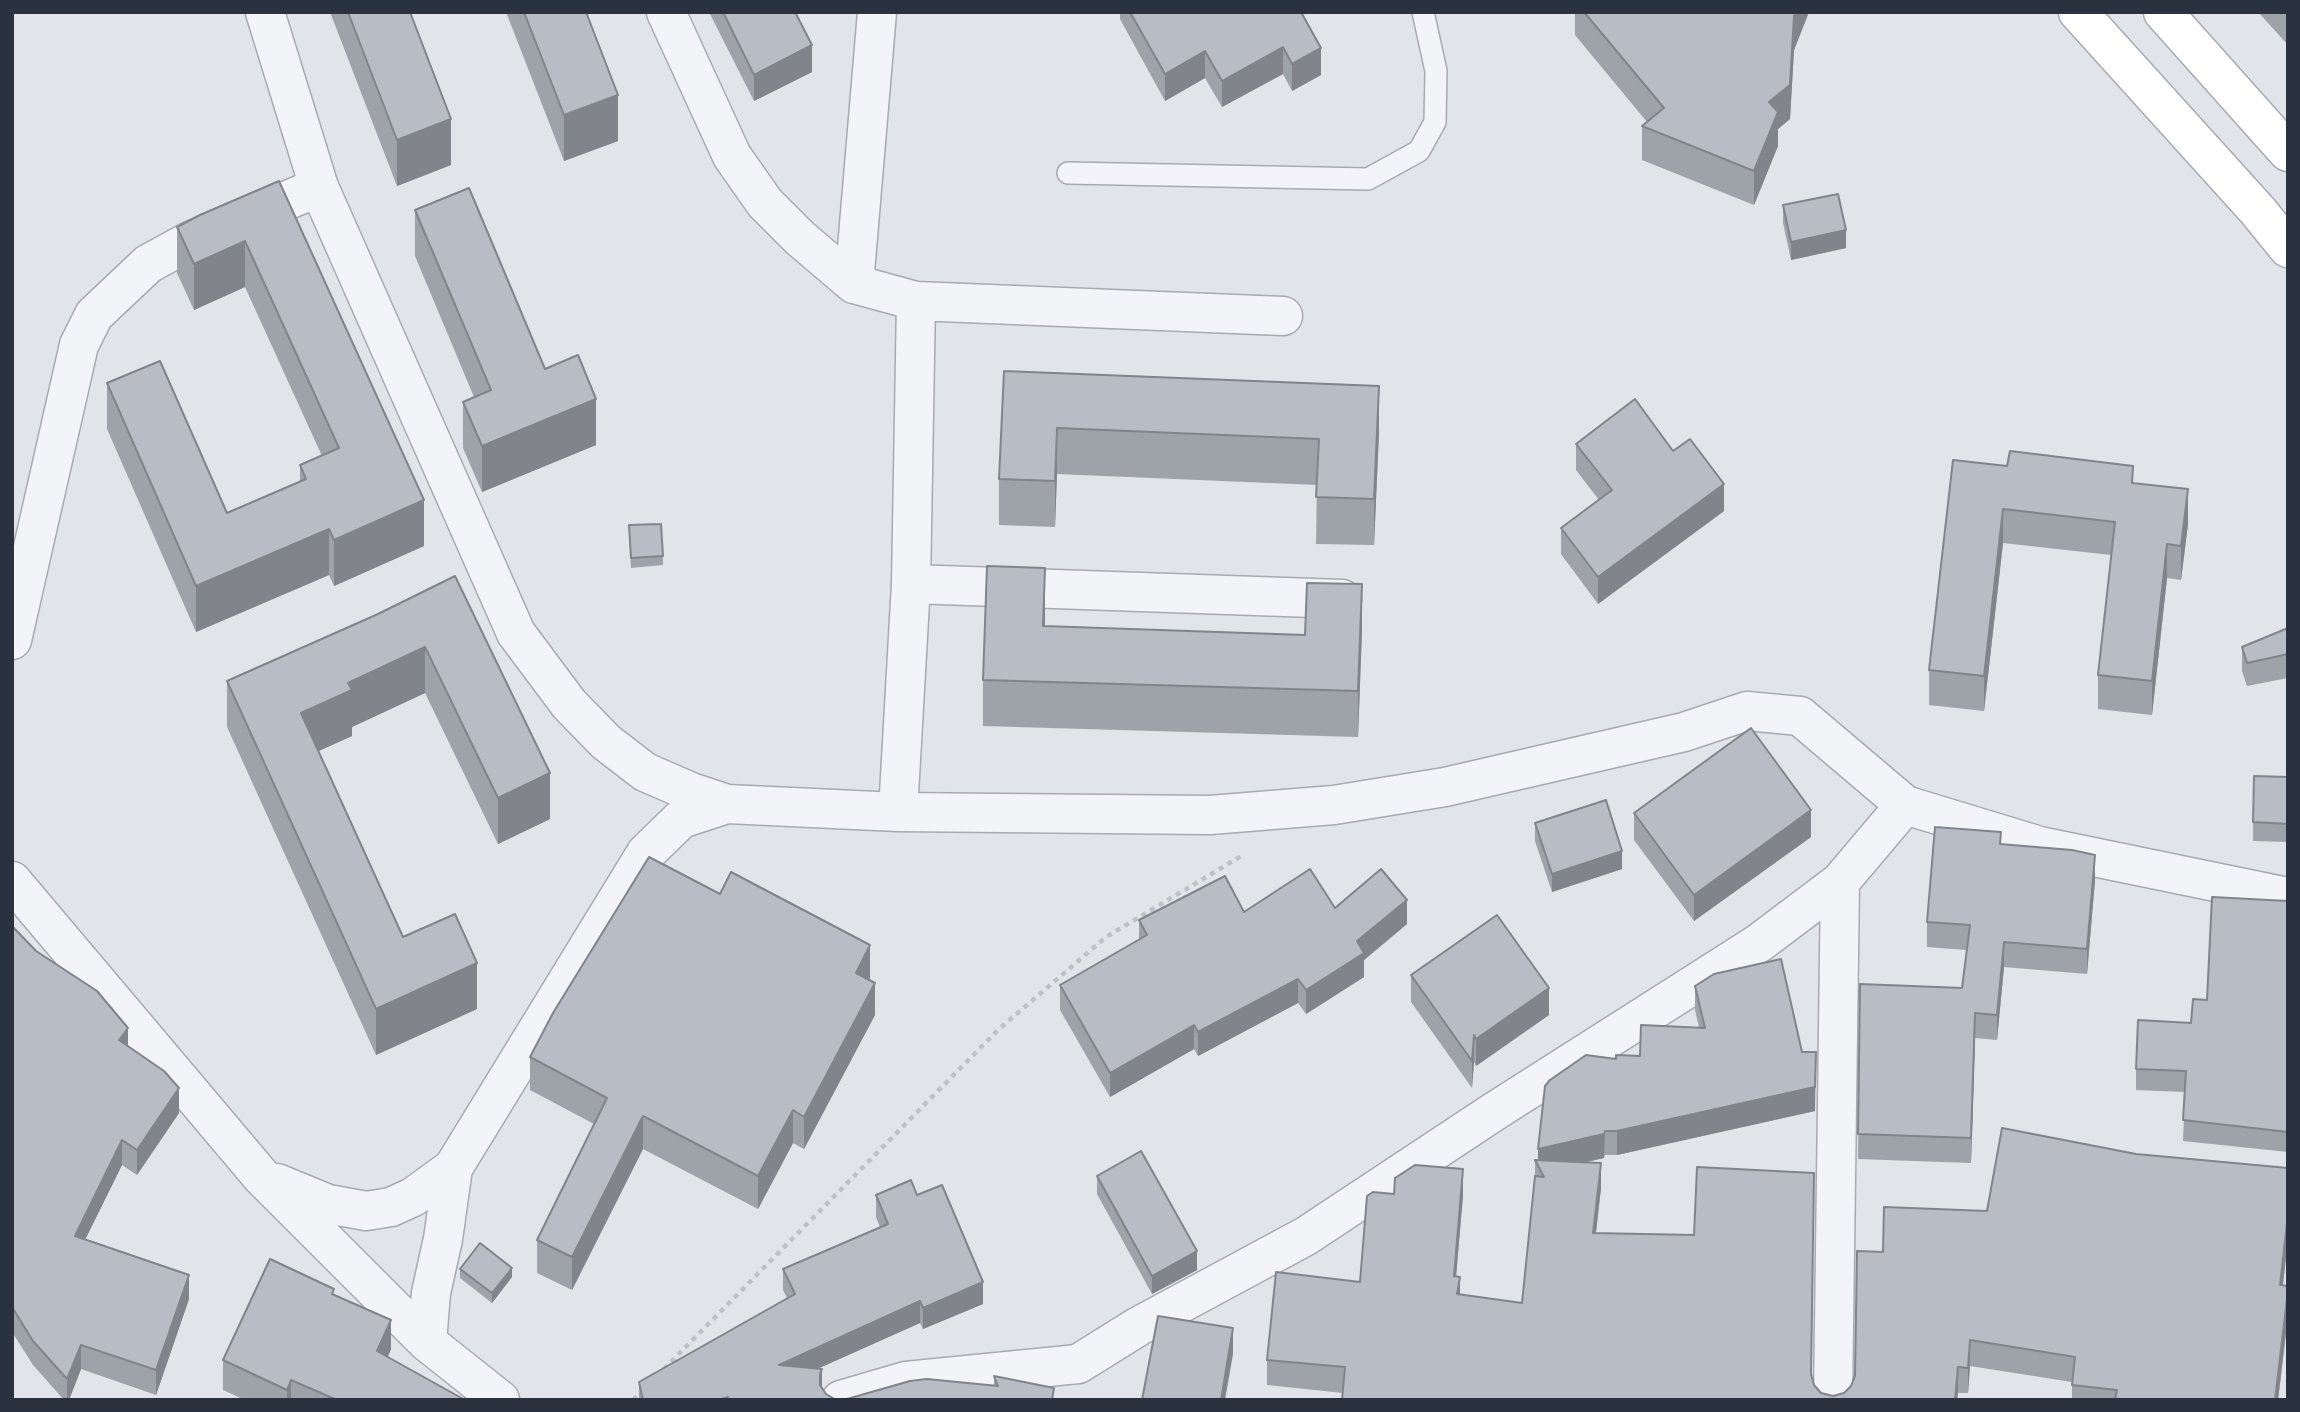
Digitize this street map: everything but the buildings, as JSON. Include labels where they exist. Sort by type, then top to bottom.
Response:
[{"type":"main road","points":[[2078,12],[2258,211],[2288,248]]},
{"type":"main road","points":[[2162,12],[2288,152]]},
{"type":"street","points":[[265,12],[319,187],[516,634],[569,704],[606,742],[645,772],[727,804],[898,812],[1210,815],[1334,805],[1445,787],[1684,732],[1747,710],[1800,716],[1905,805],[2040,846],[2288,897]]},
{"type":"street","points":[[666,12],[732,156],[765,203],[800,238],[854,284],[916,301],[1283,316]]},
{"type":"street","points":[[854,284],[877,12]]},
{"type":"street","points":[[12,640],[79,345],[94,315],[148,264],[190,242],[319,187]]},
{"type":"street","points":[[898,812],[911,584],[916,301]]},
{"type":"street","points":[[911,584],[1342,599]]},
{"type":"street","points":[[261,1177],[328,1204],[366,1212],[391,1207],[413,1197],[453,1168],[646,853],[681,819],[727,804]]},
{"type":"street","points":[[841,1400],[906,1381],[1078,1364],[1139,1326],[1306,1236],[1495,1111],[1759,943],[1840,882],[1905,805]]},
{"type":"street","points":[[12,881],[261,1177],[427,1342],[500,1400]]},
{"type":"street","points":[[1833,1400],[1840,882]]},
{"type":"street","points":[[427,1342],[431,1293],[443,1239],[453,1168]]},
{"type":"lane","points":[[1068,173],[1368,179],[1419,151],[1435,122],[1436,71],[1423,12]]},
{"type":"path","points":[[662,1371],[998,1030],[1105,937],[1252,850]]},
{"type":"path","points":[[634,1400],[653,1380]]}]
